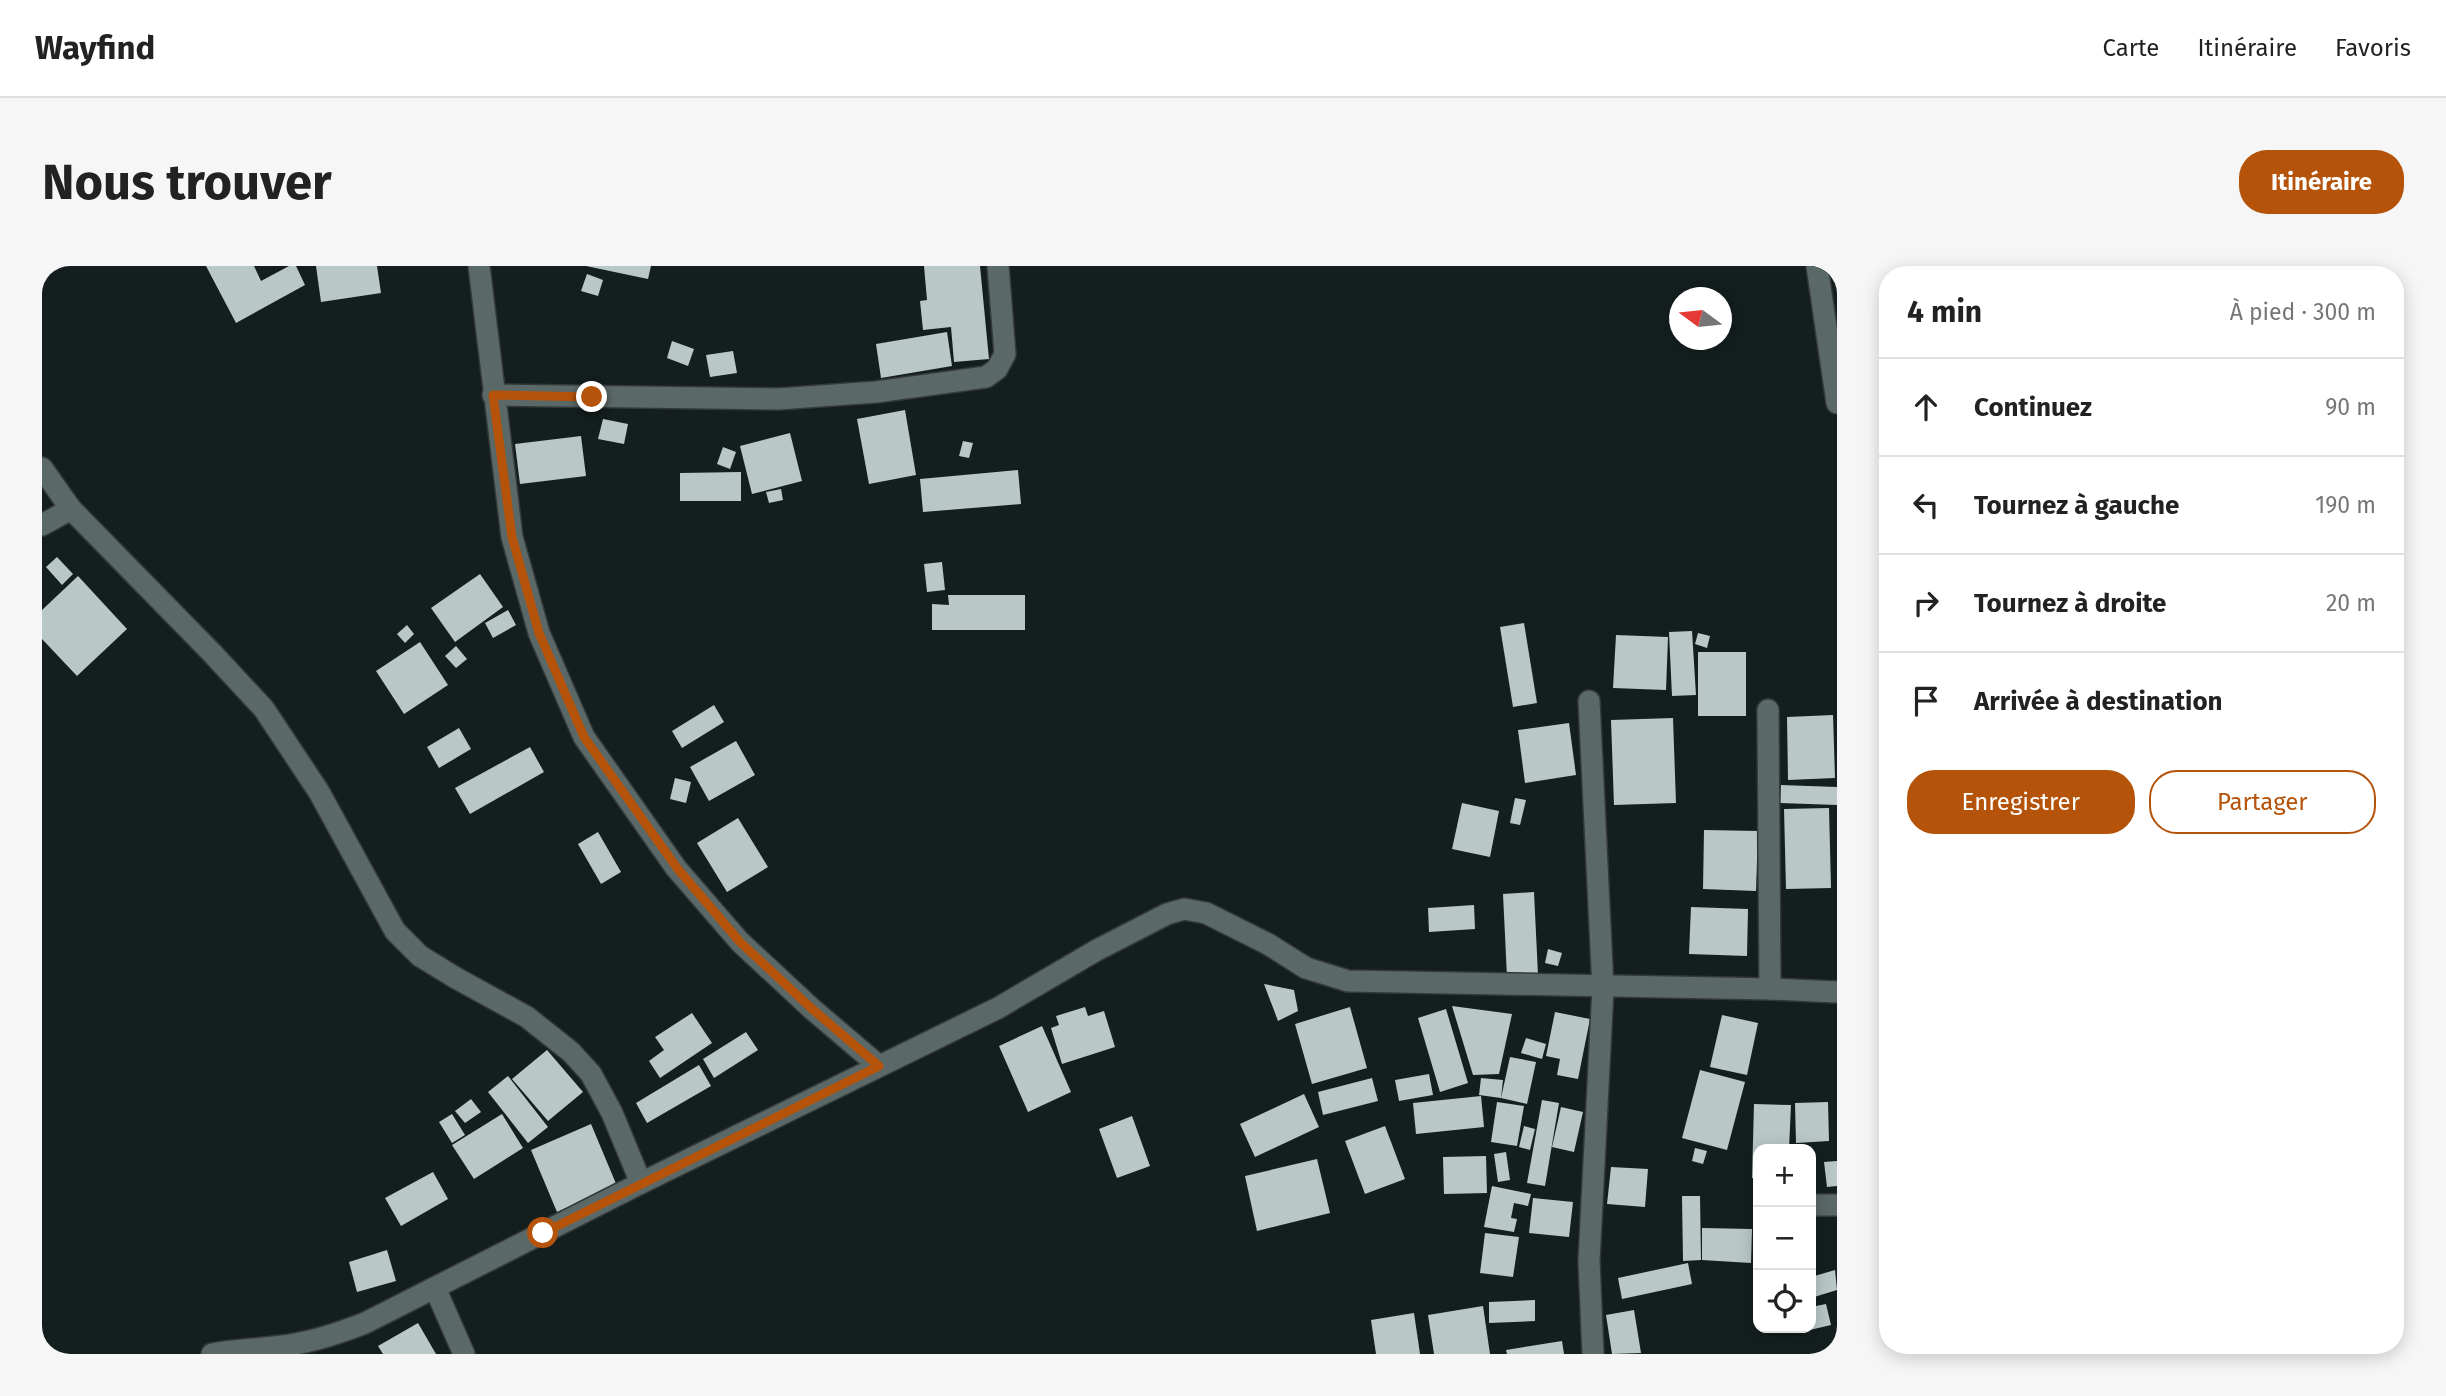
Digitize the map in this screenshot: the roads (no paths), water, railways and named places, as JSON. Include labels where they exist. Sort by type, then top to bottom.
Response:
[{"type":"street","points":[[479,266],[512,537],[539,633],[584,737],[677,868],[740,942],[879,1066]]},
{"type":"street","points":[[493,395],[778,399],[876,392],[986,377],[998,369],[1005,354],[998,266]]},
{"type":"street","points":[[1817,266],[1837,403]]},
{"type":"street","points":[[42,468],[71,509],[264,709],[319,792],[395,931],[420,956],[527,1017],[571,1052],[591,1074],[612,1113],[641,1183]]},
{"type":"street","points":[[42,525],[71,509]]},
{"type":"street","points":[[1589,701],[1603,988],[1589,1261],[1593,1354]]},
{"type":"street","points":[[1768,710],[1770,989]]},
{"type":"street","points":[[212,1354],[236,1349],[297,1344],[332,1336],[365,1323],[998,1007],[1155,920],[1184,909],[1206,913],[1268,944],[1306,968],[1348,981],[1837,992]]},
{"type":"street","points":[[1816,1205],[1837,1205]]},
{"type":"street","points":[[436,1288],[464,1354]]}]
